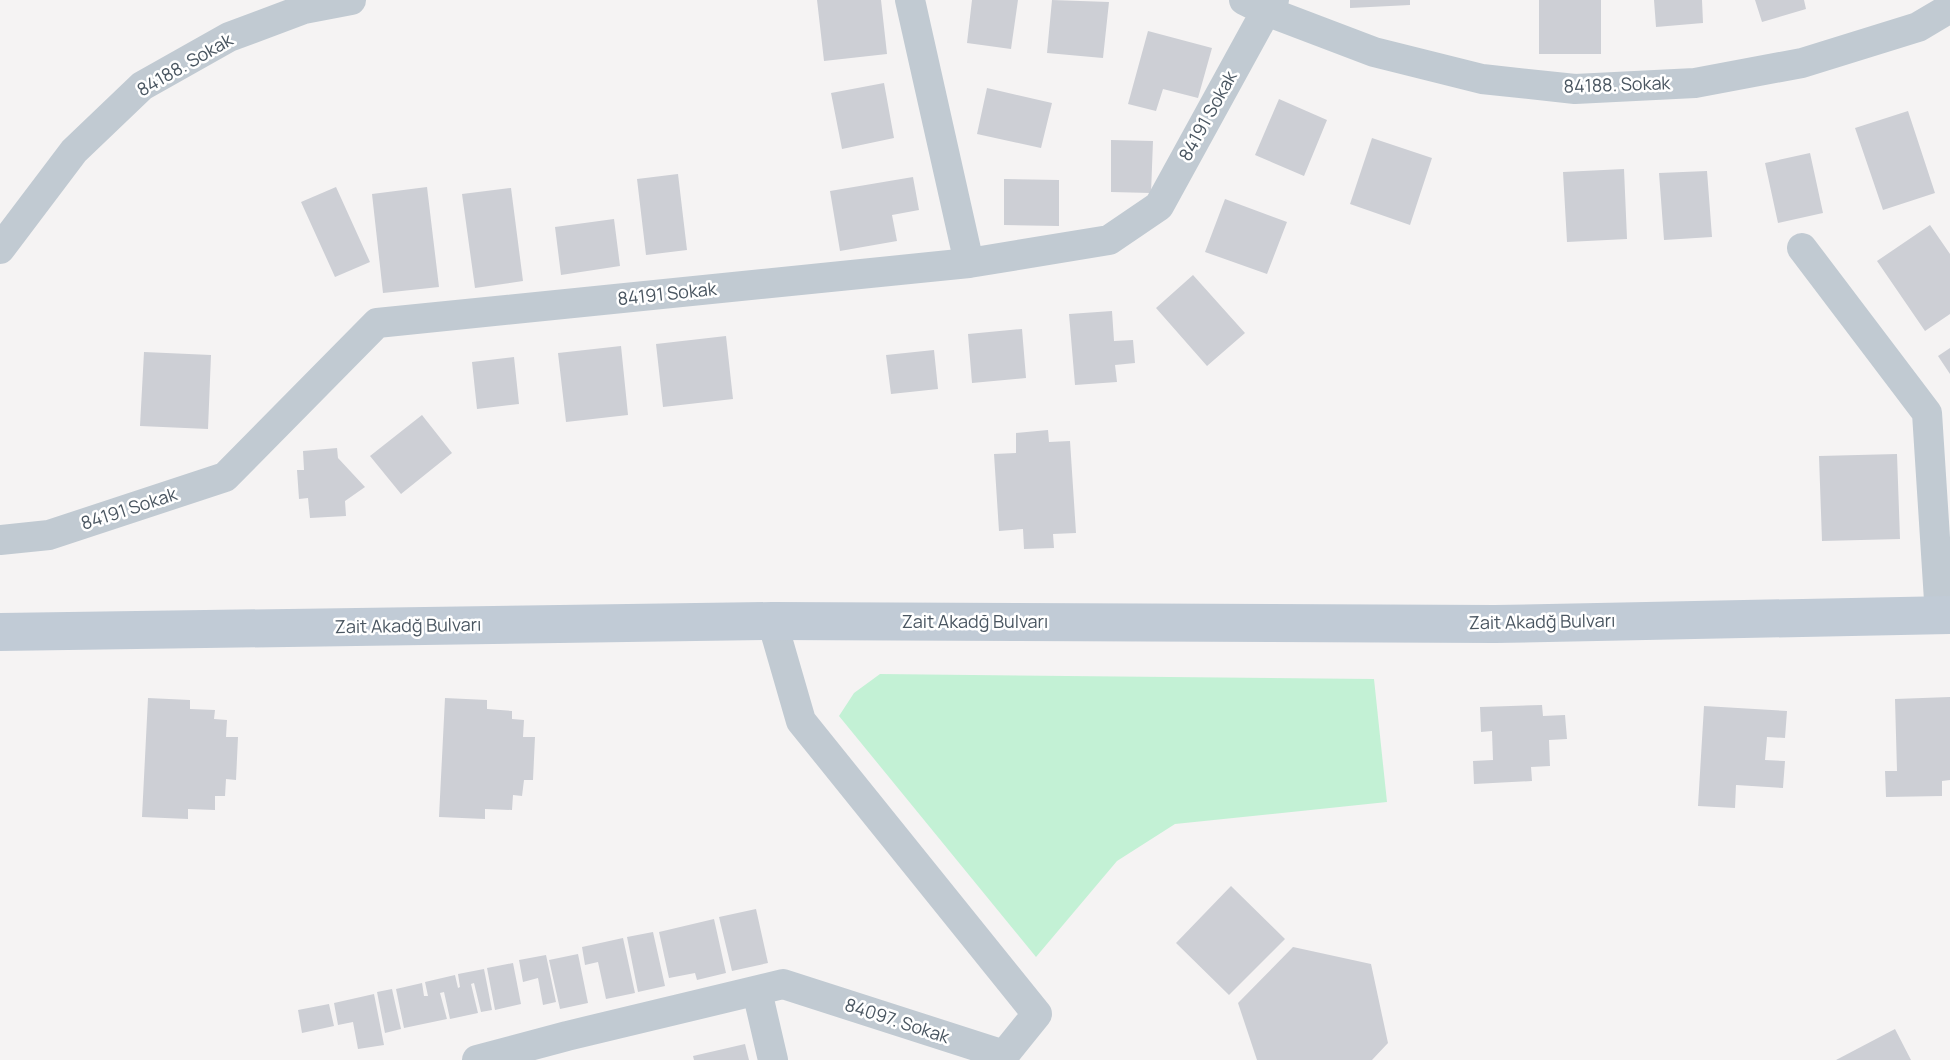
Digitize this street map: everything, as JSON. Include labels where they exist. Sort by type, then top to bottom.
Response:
[{"type":"street","name":"84188. Sokak","points":[[0,249],[74,151],[142,86],[229,37],[304,9],[351,0]]},
{"type":"street","points":[[910,0],[969,263]]},
{"type":"street","name":"84188. Sokak","points":[[1261,4],[1374,52],[1482,79],[1575,89],[1695,83],[1802,63],[1917,27],[1950,8]]},
{"type":"street","name":"84191 Sokak","points":[[0,540],[49,535],[225,477],[377,323],[969,263],[1109,240],[1159,206],[1261,4]]},
{"type":"street","points":[[1802,248],[1927,413],[1945,615]]},
{"type":"street","name":"Zait Akadğ Bulvarı","points":[[0,632],[772,621],[1495,624],[1945,615]]},
{"type":"street","name":"84097. Sokak","points":[[477,1060],[570,1048],[783,984],[1003,1055],[1019,1053],[1037,1014],[801,720],[772,621]]},
{"type":"street","points":[[757,991],[773,1060]]},
{"type":"green space","points":[[880,674],[1374,679],[1387,802],[1175,824],[1117,861],[1036,957],[839,716],[854,693]]},
{"type":"building","points":[[817,0],[881,0],[887,54],[824,61]]},
{"type":"building","points":[[972,0],[1018,0],[1011,49],[967,43]]},
{"type":"building","points":[[1052,0],[1109,2],[1103,58],[1047,53]]},
{"type":"building","points":[[1350,0],[1410,0],[1410,5],[1350,8]]},
{"type":"building","points":[[1539,0],[1601,0],[1601,54],[1539,54]]},
{"type":"building","points":[[1654,0],[1702,0],[1703,23],[1656,27]]},
{"type":"building","points":[[1755,0],[1804,0],[1806,9],[1762,22]]},
{"type":"building","points":[[1148,31],[1212,48],[1198,98],[1163,89],[1156,111],[1128,104]]},
{"type":"building","points":[[884,83],[894,138],[842,149],[831,93]]},
{"type":"building","points":[[987,88],[1052,103],[1041,148],[977,134]]},
{"type":"building","points":[[1279,99],[1327,120],[1304,176],[1255,155]]},
{"type":"building","points":[[1908,111],[1935,193],[1883,210],[1855,128]]},
{"type":"building","points":[[1372,138],[1432,158],[1410,225],[1350,204]]},
{"type":"building","points":[[1111,140],[1153,141],[1151,193],[1111,192]]},
{"type":"building","points":[[1810,153],[1823,213],[1778,223],[1765,163]]},
{"type":"building","points":[[1624,169],[1627,239],[1567,242],[1563,172]]},
{"type":"building","points":[[1707,171],[1712,237],[1664,240],[1659,173]]},
{"type":"building","points":[[678,174],[687,250],[646,255],[637,179]]},
{"type":"building","points":[[913,177],[919,210],[892,215],[897,241],[840,251],[830,191]]},
{"type":"building","points":[[1004,179],[1059,180],[1059,226],[1004,225]]},
{"type":"building","points":[[336,187],[370,262],[335,277],[301,202]]},
{"type":"building","points":[[427,187],[439,287],[383,293],[372,194]]},
{"type":"building","points":[[511,188],[523,281],[475,288],[462,194]]},
{"type":"building","points":[[1225,199],[1287,222],[1267,274],[1205,252]]},
{"type":"building","points":[[614,219],[620,266],[561,275],[555,227]]},
{"type":"building","points":[[1930,225],[1950,254],[1950,314],[1925,331],[1877,261]]},
{"type":"building","points":[[1193,275],[1245,333],[1207,366],[1156,308]]},
{"type":"building","points":[[1112,311],[1114,341],[1133,340],[1135,363],[1115,365],[1117,382],[1075,385],[1069,314]]},
{"type":"building","points":[[1022,329],[1026,378],[972,383],[968,334]]},
{"type":"building","points":[[726,336],[733,399],[663,407],[656,344]]},
{"type":"building","points":[[621,346],[628,415],[566,422],[558,353]]},
{"type":"building","points":[[1950,348],[1950,374],[1938,356]]},
{"type":"building","points":[[934,350],[938,389],[891,394],[886,355]]},
{"type":"building","points":[[144,352],[211,355],[208,429],[140,426]]},
{"type":"building","points":[[514,357],[519,404],[477,409],[472,362]]},
{"type":"building","points":[[422,415],[452,453],[401,494],[370,456]]},
{"type":"building","points":[[1048,430],[1049,442],[1070,441],[1076,533],[1053,534],[1054,548],[1024,549],[1023,529],[999,531],[994,454],[1016,453],[1016,433]]},
{"type":"building","points":[[337,448],[338,458],[365,487],[345,501],[346,516],[310,518],[308,498],[299,499],[297,470],[304,470],[303,451]]},
{"type":"building","points":[[1897,454],[1900,539],[1822,541],[1819,456]]},
{"type":"building","points":[[1950,697],[1950,780],[1942,781],[1942,796],[1886,797],[1885,771],[1897,771],[1895,699]]},
{"type":"building","points":[[148,698],[190,700],[190,709],[215,710],[214,719],[227,720],[226,737],[238,737],[236,780],[226,779],[225,796],[215,796],[215,810],[188,809],[188,819],[142,817]]},
{"type":"building","points":[[445,698],[487,700],[487,709],[512,711],[512,719],[524,720],[523,737],[535,737],[533,780],[524,780],[522,796],[513,795],[512,810],[485,809],[485,819],[439,817]]},
{"type":"building","points":[[1542,705],[1543,716],[1565,715],[1567,739],[1549,740],[1550,766],[1531,767],[1532,781],[1474,784],[1473,761],[1493,760],[1492,731],[1481,732],[1480,707]]},
{"type":"building","points":[[1704,706],[1787,711],[1785,738],[1767,737],[1765,760],[1785,761],[1783,788],[1736,785],[1735,808],[1698,806]]},
{"type":"building","points":[[1231,886],[1285,939],[1229,995],[1176,943]]},
{"type":"building","points":[[756,909],[768,963],[732,971],[719,917]]},
{"type":"building","points":[[714,919],[726,973],[697,980],[695,973],[669,978],[659,932]]},
{"type":"building","points":[[653,932],[665,986],[638,992],[627,937]]},
{"type":"building","points":[[623,938],[635,993],[606,999],[598,962],[585,965],[582,947]]},
{"type":"building","points":[[1293,947],[1371,964],[1388,1043],[1372,1060],[1257,1060],[1238,1003]]},
{"type":"building","points":[[578,954],[588,1003],[560,1009],[549,960]]},
{"type":"building","points":[[546,955],[556,1002],[543,1005],[538,978],[523,982],[519,960]]},
{"type":"building","points":[[513,963],[521,1004],[495,1010],[487,968]]},
{"type":"building","points":[[484,969],[492,1010],[481,1012],[474,983],[471,984],[478,1013],[450,1019],[444,992],[440,993],[447,1019],[404,1028],[396,989],[422,983],[424,996],[428,996],[425,982],[455,975],[458,988],[458,974]]},
{"type":"building","points":[[392,989],[401,1029],[385,1033],[377,992]]},
{"type":"building","points":[[374,994],[384,1045],[358,1049],[353,1022],[338,1025],[334,1003]]},
{"type":"building","points":[[329,1004],[334,1026],[302,1033],[298,1010]]},
{"type":"building","points":[[1895,1029],[1911,1060],[1836,1060]]},
{"type":"building","points":[[745,1044],[749,1060],[694,1060],[693,1056]]}]
